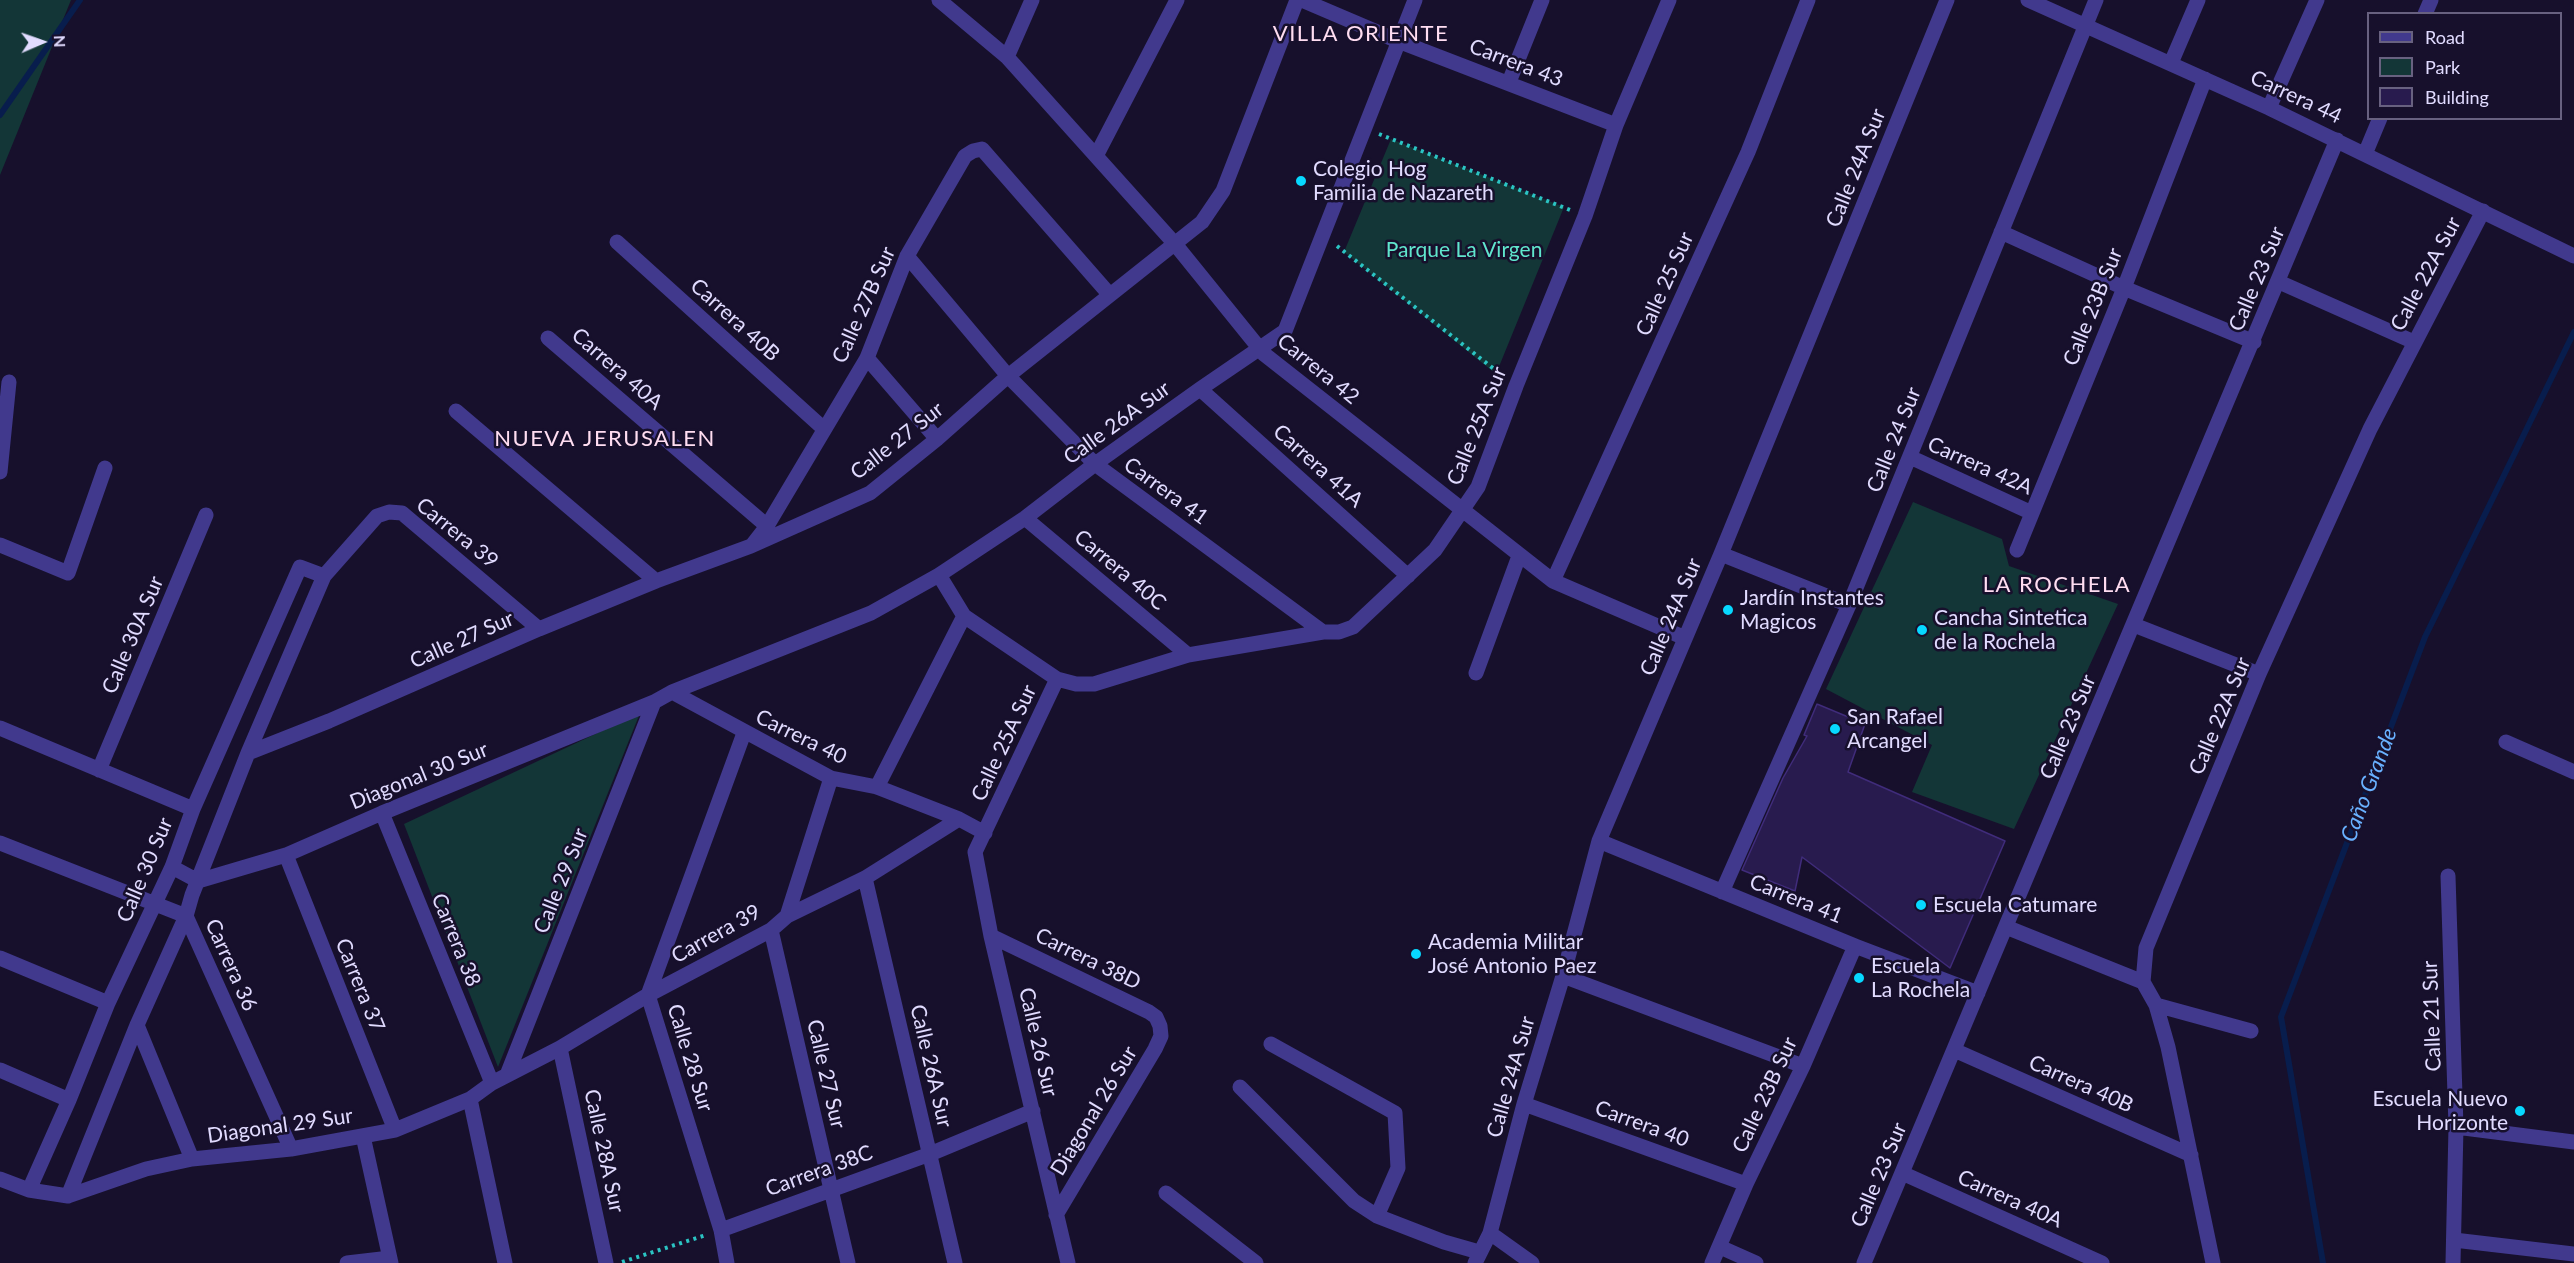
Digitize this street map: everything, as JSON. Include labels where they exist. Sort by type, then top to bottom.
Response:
[{"type":"street","name":"Carrera 42","points":[[939,0],[1007,57],[1174,244],[1264,354],[1552,581],[1685,638]]},
{"type":"street","points":[[1007,57],[1032,0]]},
{"type":"street","points":[[1096,156],[1177,0]]},
{"type":"street","name":"Calle 27 Sur","points":[[248,753],[329,721],[539,629],[656,581],[751,546],[870,493],[937,439],[1008,375],[1202,222],[1224,191],[1297,0]]},
{"type":"street","name":"Carrera 43","points":[[1302,0],[1398,41],[1616,125]]},
{"type":"street","name":"Calle 26A Sur","points":[[654,702],[672,692],[871,613],[939,575],[1025,519],[1095,464],[1200,388],[1285,332],[1415,0]]},
{"type":"street","points":[[1509,82],[1542,0]]},
{"type":"street","name":"Calle 25A Sur","points":[[985,833],[1057,679],[1076,684],[1094,684],[1188,655],[1323,632],[1339,632],[1353,627],[1435,550],[1478,487],[1585,216],[1616,125],[1669,0]]},
{"type":"street","name":"Calle 25 Sur","points":[[1552,581],[1748,152],[1808,0]]},
{"type":"street","name":"Calle 24A Sur","points":[[1477,1258],[1490,1233],[1524,1104],[1563,976],[1599,841],[1721,554],[1947,0]]},
{"type":"street","name":"Carrera 44","points":[[2028,0],[2270,108],[2574,256]]},
{"type":"street","name":"Calle 24 Sur","points":[[1722,892],[1849,605],[2096,0]]},
{"type":"street","points":[[2171,63],[2198,0]]},
{"type":"street","points":[[2270,108],[2318,0]]},
{"type":"street","name":"Calle 23B Sur","points":[[2017,550],[2124,288],[2205,79]]},
{"type":"street","points":[[2365,154],[2379,120]]},
{"type":"street","name":"Calle 23 Sur","points":[[1864,1263],[2254,342],[2337,140]]},
{"type":"street","name":"Calle 27B Sur","points":[[751,546],[767,526],[867,358],[907,256],[965,156],[973,150],[982,149],[1109,294]]},
{"type":"street","name":"Calle 22A Sur","points":[[2143,982],[2146,948],[2259,674],[2370,429],[2483,211]]},
{"type":"street","points":[[2001,232],[2124,288],[2254,342]]},
{"type":"street","name":"Carrera 40B","points":[[617,242],[824,429]]},
{"type":"street","name":"Carrera 41","points":[[907,256],[1008,375],[1095,464],[1323,632]]},
{"type":"street","points":[[2279,282],[2414,342]]},
{"type":"street","name":"Carrera 40A","points":[[548,338],[767,526]]},
{"type":"street","points":[[867,358],[937,439]]},
{"type":"street","points":[[0,472],[9,382]]},
{"type":"street","name":"Carrera 41A","points":[[1200,388],[1408,576]]},
{"type":"street","points":[[456,411],[656,581]]},
{"type":"street","name":"Carrera 42A","points":[[1910,457],[2032,513]]},
{"type":"street","points":[[0,545],[68,573],[105,468]]},
{"type":"street","name":"Carrera 39","points":[[324,576],[377,516],[389,512],[402,513],[539,629]]},
{"type":"street","name":"Calle 30A Sur","points":[[99,770],[206,515]]},
{"type":"street","name":"Carrera 40C","points":[[1025,519],[1188,655]]},
{"type":"street","points":[[1721,554],[1849,605]]},
{"type":"street","points":[[1476,673],[1519,556]]},
{"type":"street","name":"Calle 30 Sur","points":[[29,1190],[69,1100],[108,1003],[172,867],[193,809],[300,567],[324,576]]},
{"type":"street","points":[[939,575],[964,616],[1057,679]]},
{"type":"street","points":[[0,1179],[29,1190],[68,1196],[137,1025],[186,916],[248,753],[324,576]]},
{"type":"street","points":[[877,787],[964,616]]},
{"type":"street","points":[[2134,625],[2259,674]]},
{"type":"street","name":"Carrera 40","points":[[672,692],[744,733],[831,778],[877,787],[959,819],[985,833]]},
{"type":"street","name":"Diagonal 30 Sur","points":[[198,881],[286,855],[382,813],[654,702]]},
{"type":"street","name":"Calle 29 Sur","points":[[507,1075],[654,702]]},
{"type":"street","points":[[0,728],[193,809]]},
{"type":"street","name":"Calle 28 Sur","points":[[727,1263],[721,1230],[648,995],[744,733]]},
{"type":"street","points":[[2506,742],[2574,772]]},
{"type":"street","points":[[787,916],[831,778]]},
{"type":"street","name":"Carrera 38","points":[[382,813],[492,1083]]},
{"type":"street","name":"Carrera 39","points":[[492,1083],[560,1048],[648,995],[771,930],[787,916],[865,878],[959,819]]},
{"type":"street","name":"Calle 26 Sur","points":[[985,833],[975,852],[991,936],[1068,1263]]},
{"type":"street","name":"Carrera 41","points":[[1599,841],[1855,946],[1978,993]]},
{"type":"street","name":"Carrera 36","points":[[0,843],[186,916],[291,1149]]},
{"type":"street","name":"Carrera 37","points":[[286,855],[395,1130]]},
{"type":"street","points":[[172,867],[198,881]]},
{"type":"street","name":"Calle 21 Sur","points":[[2448,876],[2456,1127],[2453,1263]]},
{"type":"street","name":"Calle 26A Sur","points":[[865,878],[955,1263]]},
{"type":"street","points":[[2006,927],[2143,982],[2156,1005],[2168,1047],[2213,1263]]},
{"type":"street","name":"Calle 27 Sur","points":[[771,930],[848,1263]]},
{"type":"street","name":"Carrera 38D","points":[[991,936],[1149,1012],[1156,1017],[1160,1026]]},
{"type":"street","name":"Calle 23B Sur","points":[[1712,1263],[1746,1184],[1803,1066],[1855,946]]},
{"type":"street","points":[[0,958],[108,1003]]},
{"type":"street","points":[[1563,976],[1803,1066]]},
{"type":"street","points":[[2156,1005],[2251,1031]]},
{"type":"street","points":[[137,1025],[192,1159]]},
{"type":"street","name":"Diagonal 26 Sur","points":[[1056,1215],[1155,1049],[1161,1036],[1160,1026]]},
{"type":"street","points":[[1271,1044],[1395,1113],[1398,1168],[1377,1216]]},
{"type":"street","name":"Calle 28A Sur","points":[[560,1048],[606,1263]]},
{"type":"street","name":"Carrera 40B","points":[[1954,1050],[2191,1155]]},
{"type":"street","points":[[0,1070],[69,1100]]},
{"type":"street","name":"Diagonal 29 Sur","points":[[68,1196],[146,1169],[192,1159],[291,1149],[395,1130],[470,1099],[492,1083]]},
{"type":"street","points":[[1240,1087],[1354,1201],[1377,1216],[1444,1242],[1477,1258]]},
{"type":"street","points":[[470,1099],[505,1263]]},
{"type":"street","name":"Carrera 40","points":[[1524,1104],[1746,1184]]},
{"type":"street","name":"Carrera 38C","points":[[721,1230],[930,1154],[1033,1111]]},
{"type":"street","points":[[2456,1127],[2574,1142]]},
{"type":"street","points":[[347,1263],[391,1260],[363,1136]]},
{"type":"street","name":"Carrera 40A","points":[[1902,1173],[2102,1263]]},
{"type":"street","points":[[1166,1193],[1256,1263]]},
{"type":"street","points":[[1490,1233],[1532,1263]]},
{"type":"street","points":[[2454,1240],[2574,1254]]},
{"type":"street","points":[[1720,1247],[1756,1263]]},
{"type":"path","points":[[1364,128],[1585,216]]},
{"type":"path","points":[[1323,235],[1516,386]]},
{"type":"path","points":[[617,1263],[721,1230]]},
{"type":"green space","points":[[0,0],[71,0],[0,175]]},
{"type":"green space","name":"Parque La Virgen","points":[[1391,139],[1564,207],[1496,374],[1344,252]]},
{"type":"green space","points":[[1913,502],[2002,539],[2009,566],[2118,604],[2014,829],[1912,792],[1932,745],[1826,689]]},
{"type":"green space","points":[[640,713],[498,1067],[404,824]]},
{"type":"building","name":"Escuela Catumare","points":[[1817,704],[1865,724],[1848,772],[2005,841],[1950,968],[1802,857],[1795,891],[1742,870],[1783,778],[1807,736],[1804,735]]},
{"type":"waterway","points":[[0,115],[80,0]]},
{"type":"waterway","name":"Caño Grande","points":[[2323,1263],[2281,1017],[2425,637],[2574,332]]},
{"type":"place","name":"Colegio Hog Familia de Nazareth","points":[[1301,181]]},
{"type":"place","name":"Jardín Instantes Magicos","points":[[1728,610]]},
{"type":"place","name":"Cancha Sintetica de la Rochela","points":[[1922,630]]},
{"type":"place","name":"San Rafael Arcangel","points":[[1835,729]]},
{"type":"place","name":"Escuela Catumare","points":[[1921,905]]},
{"type":"place","name":"Academia Militar José Antonio Paez","points":[[1416,954]]},
{"type":"place","name":"Escuela La Rochela","points":[[1859,978]]},
{"type":"place","name":"Escuela Nuevo Horizonte","points":[[2520,1111]]},
{"type":"district","name":"VILLA ORIENTE","points":[[1361,34]]},
{"type":"district","name":"NUEVA JERUSALEN","points":[[605,439]]},
{"type":"district","name":"LA ROCHELA","points":[[2057,585]]}]
